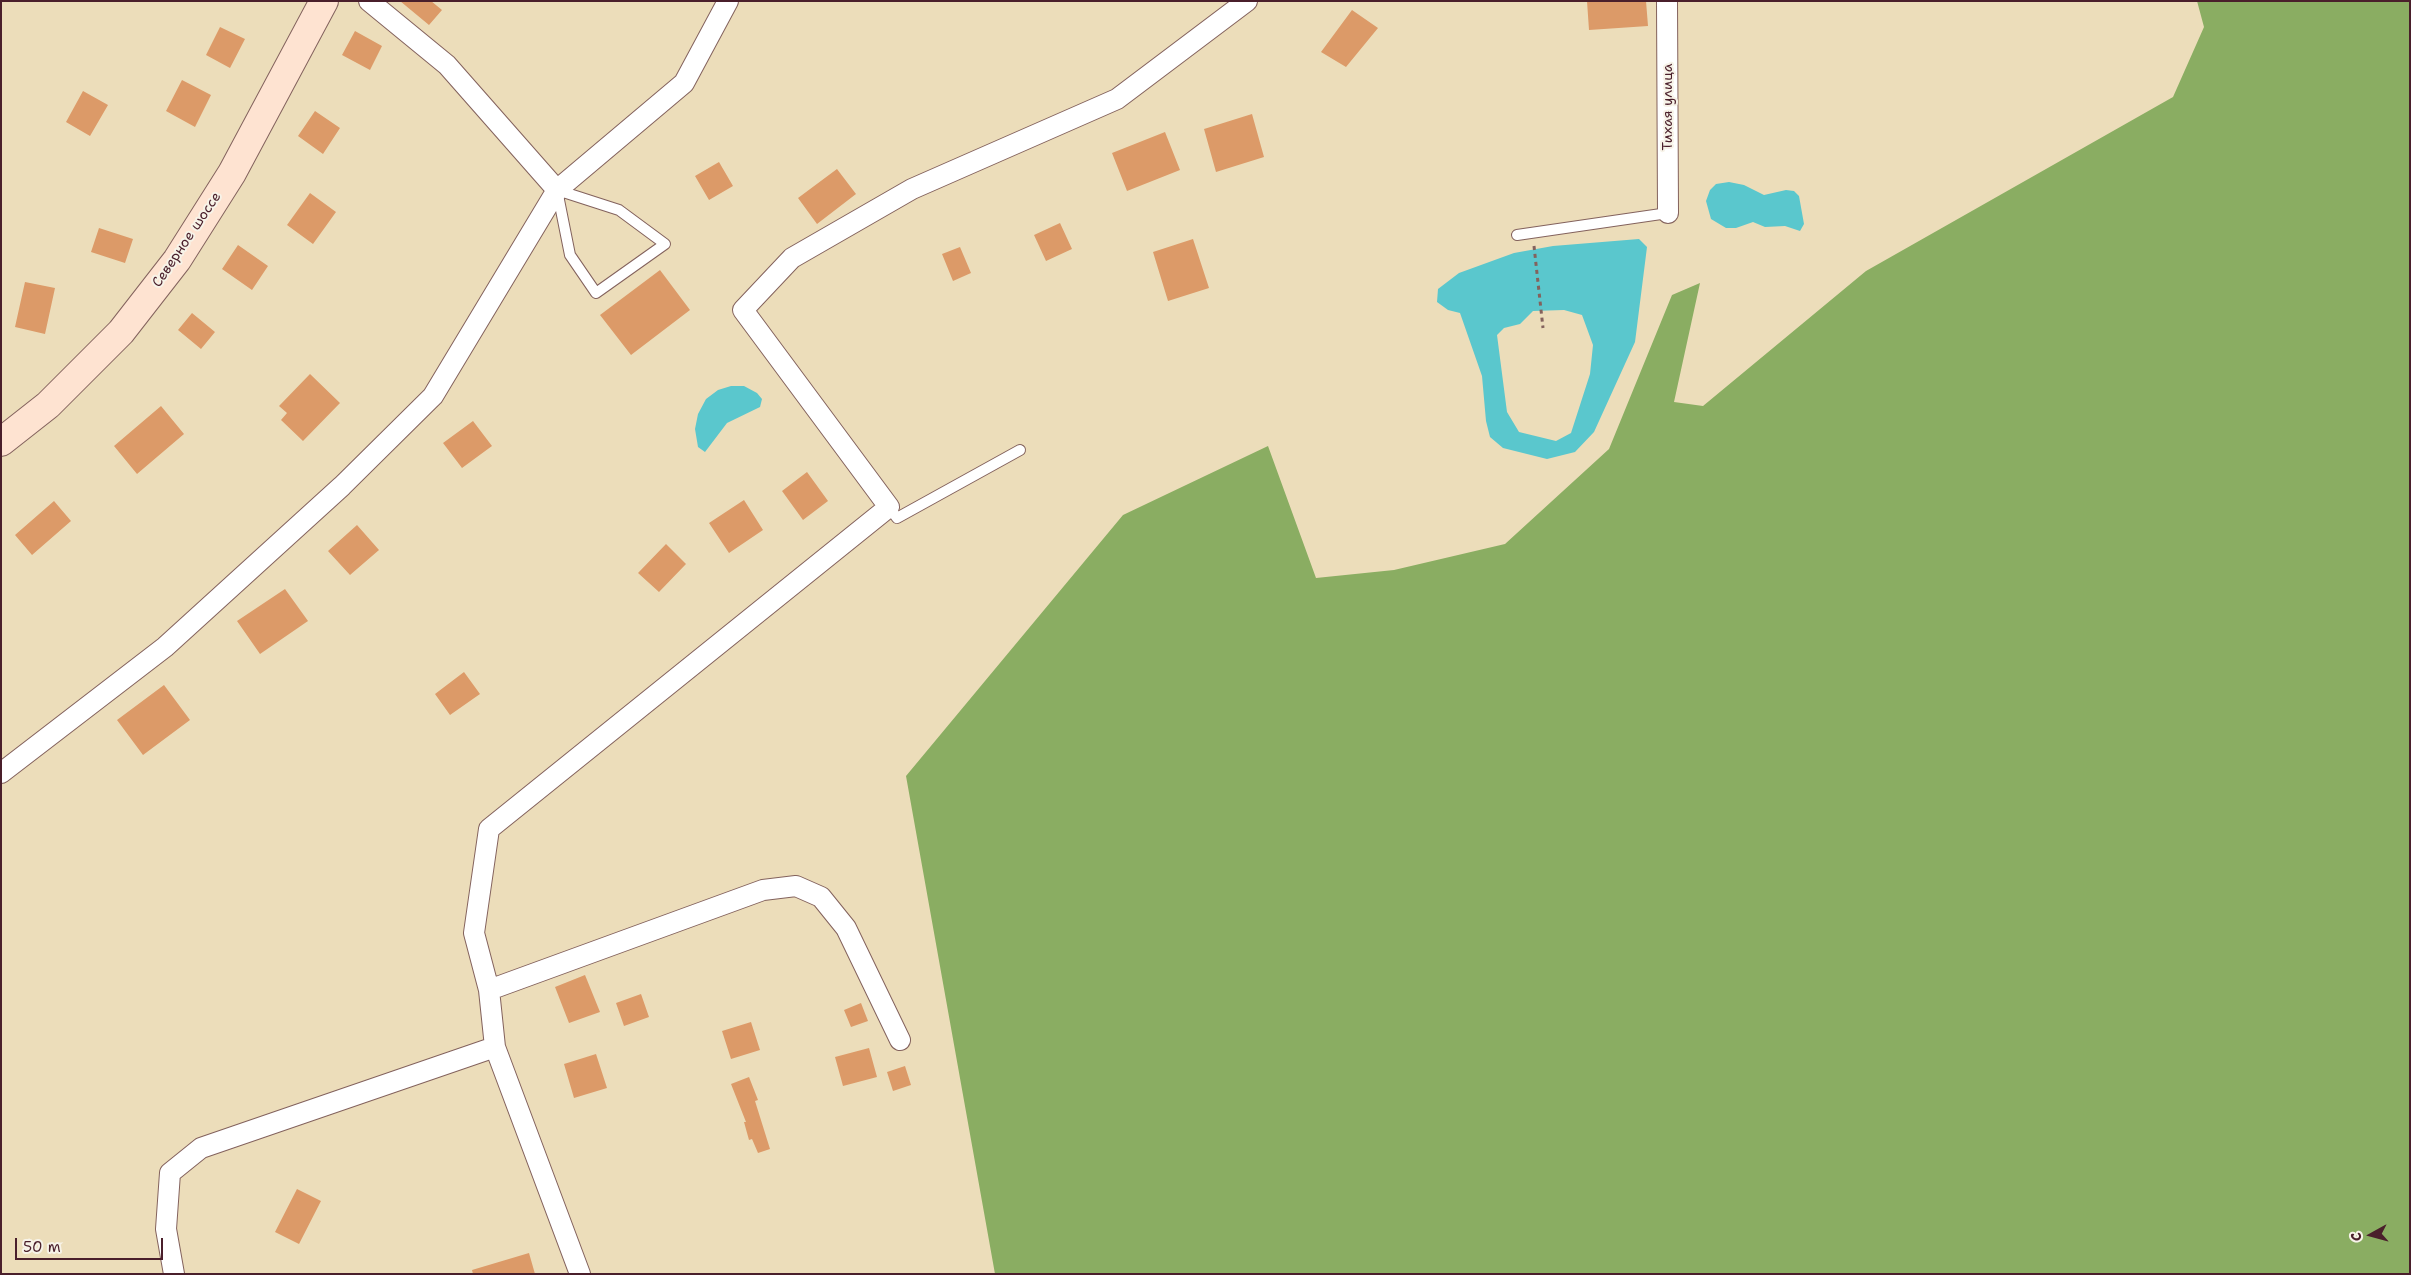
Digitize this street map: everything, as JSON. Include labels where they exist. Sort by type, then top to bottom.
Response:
[{"type":"main road","name":"Северное шоссе","points":[[1,442],[48,405],[121,332],[177,260],[232,173],[324,1]]},
{"type":"street","points":[[369,1],[447,65],[557,190]]},
{"type":"street","points":[[1,773],[165,646],[342,486],[433,396],[557,190],[684,83],[728,1]]},
{"type":"street","points":[[580,1274],[494,1046],[489,990],[474,933],[490,829],[888,507],[744,310],[792,258],[912,189],[1117,99],[1247,1]]},
{"type":"street","name":"Тихая улица","points":[[1668,1],[1668,213]]},
{"type":"street","points":[[489,990],[763,890],[796,886],[821,897],[846,928],[900,1040]]},
{"type":"street","points":[[174,1274],[166,1229],[170,1173],[201,1148],[494,1046]]},
{"type":"lane","points":[[557,190],[619,210],[665,244],[596,293],[570,255],[557,190]]},
{"type":"lane","points":[[1517,235],[1668,213]]},
{"type":"lane","points":[[888,507],[897,518],[1020,450]]},
{"type":"path","points":[[1532,233],[1543,328]]},
{"type":"green space","points":[[2197,1],[2410,1],[2410,1274],[995,1274],[906,776],[1123,515],[1268,446],[1316,578],[1394,570],[1505,544],[1609,449],[1672,295],[1700,283],[1674,402],[1703,406],[1866,271],[2173,97],[2204,27]]},
{"type":"water","points":[[1729,182],[1744,185],[1764,195],[1786,190],[1794,191],[1799,196],[1804,224],[1800,231],[1785,226],[1765,227],[1753,222],[1736,228],[1726,228],[1711,219],[1706,201],[1710,190],[1716,184]]},
{"type":"water","points":[[1639,239],[1647,247],[1635,342],[1594,432],[1575,452],[1547,459],[1503,448],[1490,437],[1486,421],[1482,376],[1460,313],[1448,310],[1437,302],[1438,289],[1459,273],[1514,253],[1553,246]],"holes":[[[1564,310],[1582,315],[1593,345],[1590,374],[1571,433],[1556,441],[1519,432],[1507,412],[1497,335],[1504,328],[1520,324],[1533,311]]]},
{"type":"water","points":[[731,386],[744,386],[757,393],[762,399],[760,407],[727,423],[705,452],[698,447],[695,429],[698,414],[706,399],[718,390]]},
{"type":"building","points":[[400,1],[431,1],[442,10],[429,25]]},
{"type":"building","points":[[1587,1],[1646,1],[1648,26],[1589,30]]},
{"type":"building","points":[[1352,10],[1378,28],[1346,67],[1321,52]]},
{"type":"building","points":[[220,27],[245,39],[230,68],[206,55]]},
{"type":"building","points":[[355,31],[382,46],[370,70],[342,55]]},
{"type":"building","points":[[182,80],[211,95],[195,127],[166,111]]},
{"type":"building","points":[[83,91],[108,105],[90,136],[66,122]]},
{"type":"building","points":[[315,111],[340,128],[323,154],[298,136]]},
{"type":"building","points":[[1252,114],[1264,157],[1216,172],[1204,129]]},
{"type":"building","points":[[1165,132],[1180,170],[1127,191],[1112,153]]},
{"type":"building","points":[[719,162],[733,186],[709,200],[695,176]]},
{"type":"building","points":[[837,169],[856,194],[817,224],[798,198]]},
{"type":"building","points":[[310,193],[336,212],[313,244],[287,225]]},
{"type":"building","points":[[1060,223],[1072,249],[1046,261],[1034,235]]},
{"type":"building","points":[[99,228],[133,239],[125,263],[91,252]]},
{"type":"building","points":[[1193,239],[1209,288],[1168,301],[1153,252]]},
{"type":"building","points":[[238,245],[268,266],[252,290],[222,269]]},
{"type":"building","points":[[960,247],[971,273],[953,281],[942,254]]},
{"type":"building","points":[[660,270],[690,310],[631,355],[600,315]]},
{"type":"building","points":[[25,282],[55,288],[45,334],[15,327]]},
{"type":"building","points":[[192,313],[215,332],[201,349],[178,330]]},
{"type":"building","points":[[310,374],[340,403],[303,441],[281,420],[287,413],[279,406]]},
{"type":"building","points":[[161,406],[184,434],[137,474],[114,446]]},
{"type":"building","points":[[473,421],[492,446],[462,468],[443,443]]},
{"type":"building","points":[[807,472],[828,501],[803,520],[782,491]]},
{"type":"building","points":[[744,500],[763,530],[729,553],[709,523]]},
{"type":"building","points":[[54,501],[71,521],[32,555],[15,535]]},
{"type":"building","points":[[357,525],[379,550],[350,575],[328,551]]},
{"type":"building","points":[[666,544],[686,564],[659,592],[638,573]]},
{"type":"building","points":[[285,589],[308,621],[260,654],[237,621]]},
{"type":"building","points":[[464,672],[480,694],[450,715],[435,694]]},
{"type":"building","points":[[164,685],[190,720],[143,755],[117,720]]},
{"type":"building","points":[[585,975],[600,1012],[569,1023],[555,987]]},
{"type":"building","points":[[641,994],[649,1017],[624,1026],[616,1003]]},
{"type":"building","points":[[861,1003],[868,1021],[851,1027],[844,1010]]},
{"type":"building","points":[[751,1022],[760,1050],[731,1059],[722,1031]]},
{"type":"building","points":[[869,1048],[877,1077],[843,1086],[835,1057]]},
{"type":"building","points":[[596,1054],[607,1088],[574,1098],[564,1064]]},
{"type":"building","points":[[905,1066],[911,1085],[893,1091],[887,1072]]},
{"type":"building","points":[[749,1077],[758,1100],[755,1101],[770,1149],[758,1153],[752,1139],[749,1140],[744,1122],[746,1122],[731,1084]]},
{"type":"building","points":[[297,1189],[321,1201],[299,1244],[275,1232]]},
{"type":"building","points":[[529,1253],[535,1274],[473,1274],[472,1270]]}]
